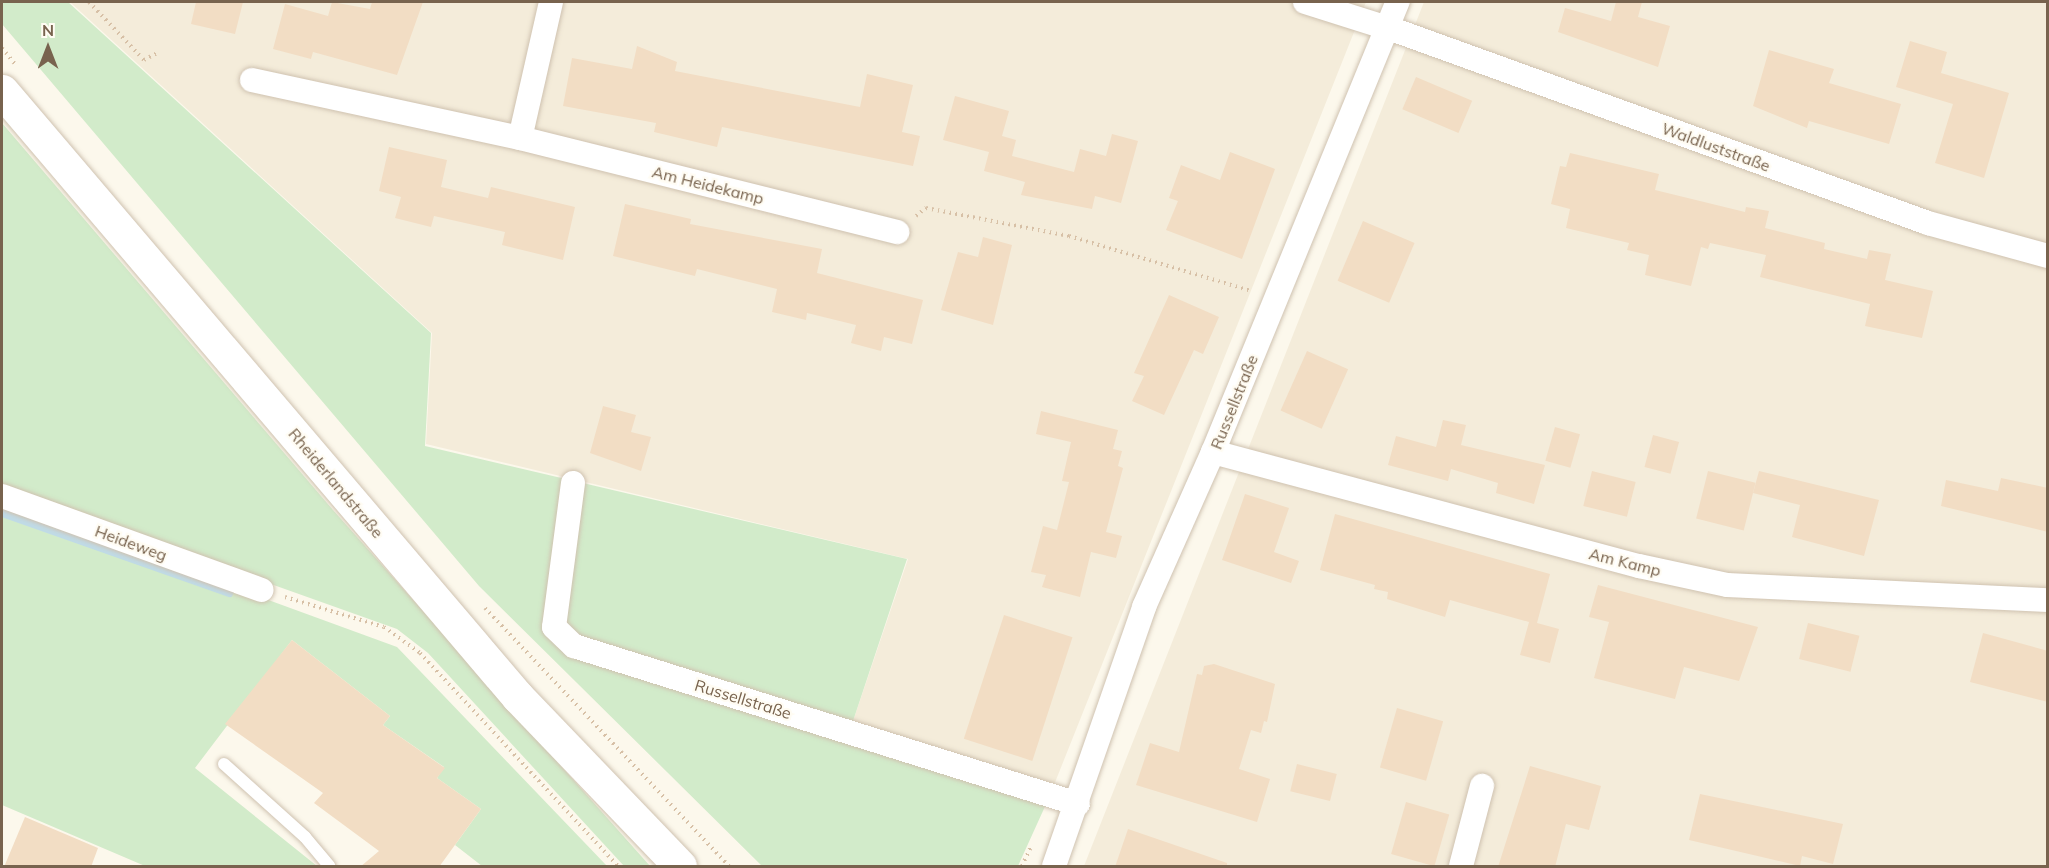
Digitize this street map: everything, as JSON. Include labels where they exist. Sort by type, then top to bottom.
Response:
[{"type":"main road","name":"Rheiderlandstraße","points":[[2,91],[518,697],[680,867]]},
{"type":"street","points":[[520,138],[551,2]]},
{"type":"street","points":[[1305,2],[1388,27]]},
{"type":"street","name":"Russellstraße","points":[[1054,867],[1078,804],[1144,607],[1214,452],[1398,2]]},
{"type":"street","name":"Waldluststraße","points":[[1388,27],[1928,223],[2048,256]]},
{"type":"street","name":"Am Heidekamp","points":[[252,80],[520,138],[897,232]]},
{"type":"street","name":"Am Kamp","points":[[1214,452],[1639,566],[1727,585],[2048,600]]},
{"type":"street","name":"Russellstraße","points":[[573,483],[554,627],[574,646],[1078,804]]},
{"type":"street","name":"Heideweg","points":[[2,496],[261,590]]},
{"type":"street","points":[[1461,867],[1482,786]]},
{"type":"lane","points":[[224,764],[304,837],[329,867]]},
{"type":"path","points":[[89,2],[144,60],[159,52]]},
{"type":"path","points":[[897,232],[926,208],[1069,236],[1277,299]]},
{"type":"path","points":[[261,590],[384,627],[420,653],[618,867]]},
{"type":"shaded area","points":[[70,2],[1366,2],[1052,790],[851,727],[908,559],[426,444],[432,333]]},
{"type":"shaded area","points":[[1424,2],[2047,2],[2047,866],[1084,866]]},
{"type":"green space","points":[[2,2],[68,2],[431,333],[425,446],[907,559],[851,727],[1052,791],[1018,866],[762,866],[479,586],[2,24]]},
{"type":"green space","points":[[2,123],[333,510],[650,866],[624,866],[428,653],[397,629],[2,488]]},
{"type":"green space","points":[[2,503],[397,647],[607,866],[482,866],[455,845],[481,809],[437,778],[444,767],[383,725],[390,716],[292,640],[195,768],[317,866],[145,866],[2,805]]},
{"type":"building","points":[[196,2],[243,2],[235,34],[191,24]]},
{"type":"building","points":[[332,2],[370,9],[372,2],[423,2],[397,75],[313,52],[311,59],[273,49],[285,4],[328,16]]},
{"type":"building","points":[[1616,2],[1642,2],[1638,17],[1670,26],[1658,67],[1558,32],[1565,8],[1611,21]]},
{"type":"building","points":[[1910,41],[1947,52],[1941,73],[2009,93],[1984,178],[1935,163],[1953,104],[1896,87]]},
{"type":"building","points":[[637,46],[677,62],[675,71],[860,107],[867,74],[913,85],[902,132],[920,136],[913,166],[722,127],[717,147],[654,132],[656,123],[563,106],[572,58],[632,69]]},
{"type":"building","points":[[1769,50],[1834,69],[1829,83],[1901,104],[1889,144],[1809,121],[1807,128],[1753,106]]},
{"type":"building","points":[[1416,77],[1472,101],[1458,133],[1402,109]]},
{"type":"building","points":[[955,96],[1009,111],[1002,136],[1016,140],[1012,156],[1074,172],[1080,149],[1106,156],[1112,134],[1138,141],[1121,203],[1095,196],[1092,209],[1021,195],[1025,182],[984,171],[989,152],[943,140]]},
{"type":"building","points":[[389,147],[447,160],[441,187],[488,198],[491,187],[575,207],[563,260],[502,245],[505,232],[434,216],[431,227],[395,218],[401,197],[379,191]]},
{"type":"building","points":[[1230,152],[1275,169],[1242,259],[1166,230],[1178,201],[1169,198],[1181,165],[1220,180]]},
{"type":"building","points":[[1570,153],[1659,174],[1655,190],[1745,212],[1746,207],[1769,211],[1765,228],[1825,243],[1824,249],[1867,259],[1869,250],[1891,254],[1885,280],[1933,291],[1922,338],[1865,326],[1870,304],[1760,277],[1766,255],[1710,243],[1708,249],[1701,247],[1691,286],[1645,275],[1649,255],[1627,250],[1629,243],[1566,228],[1570,209],[1551,204],[1560,166],[1566,167]]},
{"type":"building","points":[[625,204],[691,219],[690,224],[822,249],[817,273],[923,300],[912,344],[884,337],[881,351],[851,343],[856,325],[807,313],[806,320],[772,312],[777,289],[697,269],[695,276],[613,256]]},
{"type":"building","points":[[1363,221],[1415,243],[1389,303],[1338,281]]},
{"type":"building","points":[[983,237],[1012,245],[993,325],[941,310],[958,252],[978,257]]},
{"type":"building","points":[[1169,295],[1219,317],[1203,354],[1194,350],[1164,415],[1132,401],[1144,376],[1134,373]]},
{"type":"building","points":[[1307,351],[1348,369],[1322,429],[1281,410]]},
{"type":"building","points":[[603,406],[636,415],[631,432],[651,437],[641,471],[590,453]]},
{"type":"building","points":[[1041,411],[1118,430],[1113,449],[1122,451],[1118,466],[1123,468],[1106,532],[1122,536],[1116,558],[1091,552],[1080,597],[1042,587],[1046,575],[1031,572],[1043,526],[1057,530],[1069,482],[1062,481],[1071,442],[1036,434]]},
{"type":"building","points":[[1443,420],[1466,425],[1461,445],[1545,465],[1534,504],[1496,493],[1498,483],[1451,469],[1448,481],[1388,465],[1396,436],[1436,447]]},
{"type":"building","points":[[1555,427],[1580,434],[1570,468],[1545,461]]},
{"type":"building","points":[[1653,435],[1679,442],[1671,474],[1644,467]]},
{"type":"building","points":[[1592,471],[1636,482],[1627,517],[1583,506]]},
{"type":"building","points":[[1708,471],[1756,483],[1744,530],[1696,519]]},
{"type":"building","points":[[1759,471],[1879,500],[1864,556],[1792,537],[1800,505],[1753,493]]},
{"type":"building","points":[[2001,478],[2048,488],[2048,532],[1941,506],[1946,480],[1998,491]]},
{"type":"building","points":[[1245,494],[1289,508],[1274,552],[1299,561],[1291,583],[1222,560]]},
{"type":"building","points":[[1335,514],[1550,574],[1537,623],[1559,629],[1550,663],[1520,655],[1529,622],[1450,600],[1445,617],[1387,599],[1388,592],[1374,589],[1375,585],[1320,570]]},
{"type":"building","points":[[1598,585],[1758,627],[1739,681],[1684,667],[1675,699],[1594,678],[1609,622],[1589,617]]},
{"type":"building","points":[[1004,615],[1072,637],[1032,761],[964,739]]},
{"type":"building","points":[[1808,623],[1859,636],[1850,672],[1799,659]]},
{"type":"building","points":[[1983,633],[2048,651],[2048,702],[1970,682]]},
{"type":"building","points":[[292,640],[390,716],[383,725],[445,768],[437,778],[481,809],[439,867],[360,867],[379,851],[314,803],[323,793],[225,724]]},
{"type":"building","points":[[1214,664],[1275,684],[1267,722],[1264,721],[1261,733],[1251,730],[1239,769],[1270,779],[1257,822],[1136,785],[1150,743],[1179,752],[1197,674],[1202,675],[1204,666]]},
{"type":"building","points":[[1397,708],[1443,721],[1426,781],[1380,768]]},
{"type":"building","points":[[1297,764],[1337,774],[1330,801],[1290,791]]},
{"type":"building","points":[[1530,766],[1601,786],[1589,830],[1566,824],[1555,867],[1498,867]]},
{"type":"building","points":[[1700,794],[1843,824],[1833,864],[1802,856],[1800,866],[1689,840]]},
{"type":"building","points":[[1406,802],[1449,814],[1434,866],[1391,854]]},
{"type":"building","points":[[25,817],[98,848],[91,867],[4,867]]},
{"type":"building","points":[[1128,829],[1227,863],[1227,867],[1115,867]]},
{"type":"waterway","points":[[2,513],[229,593]]}]
